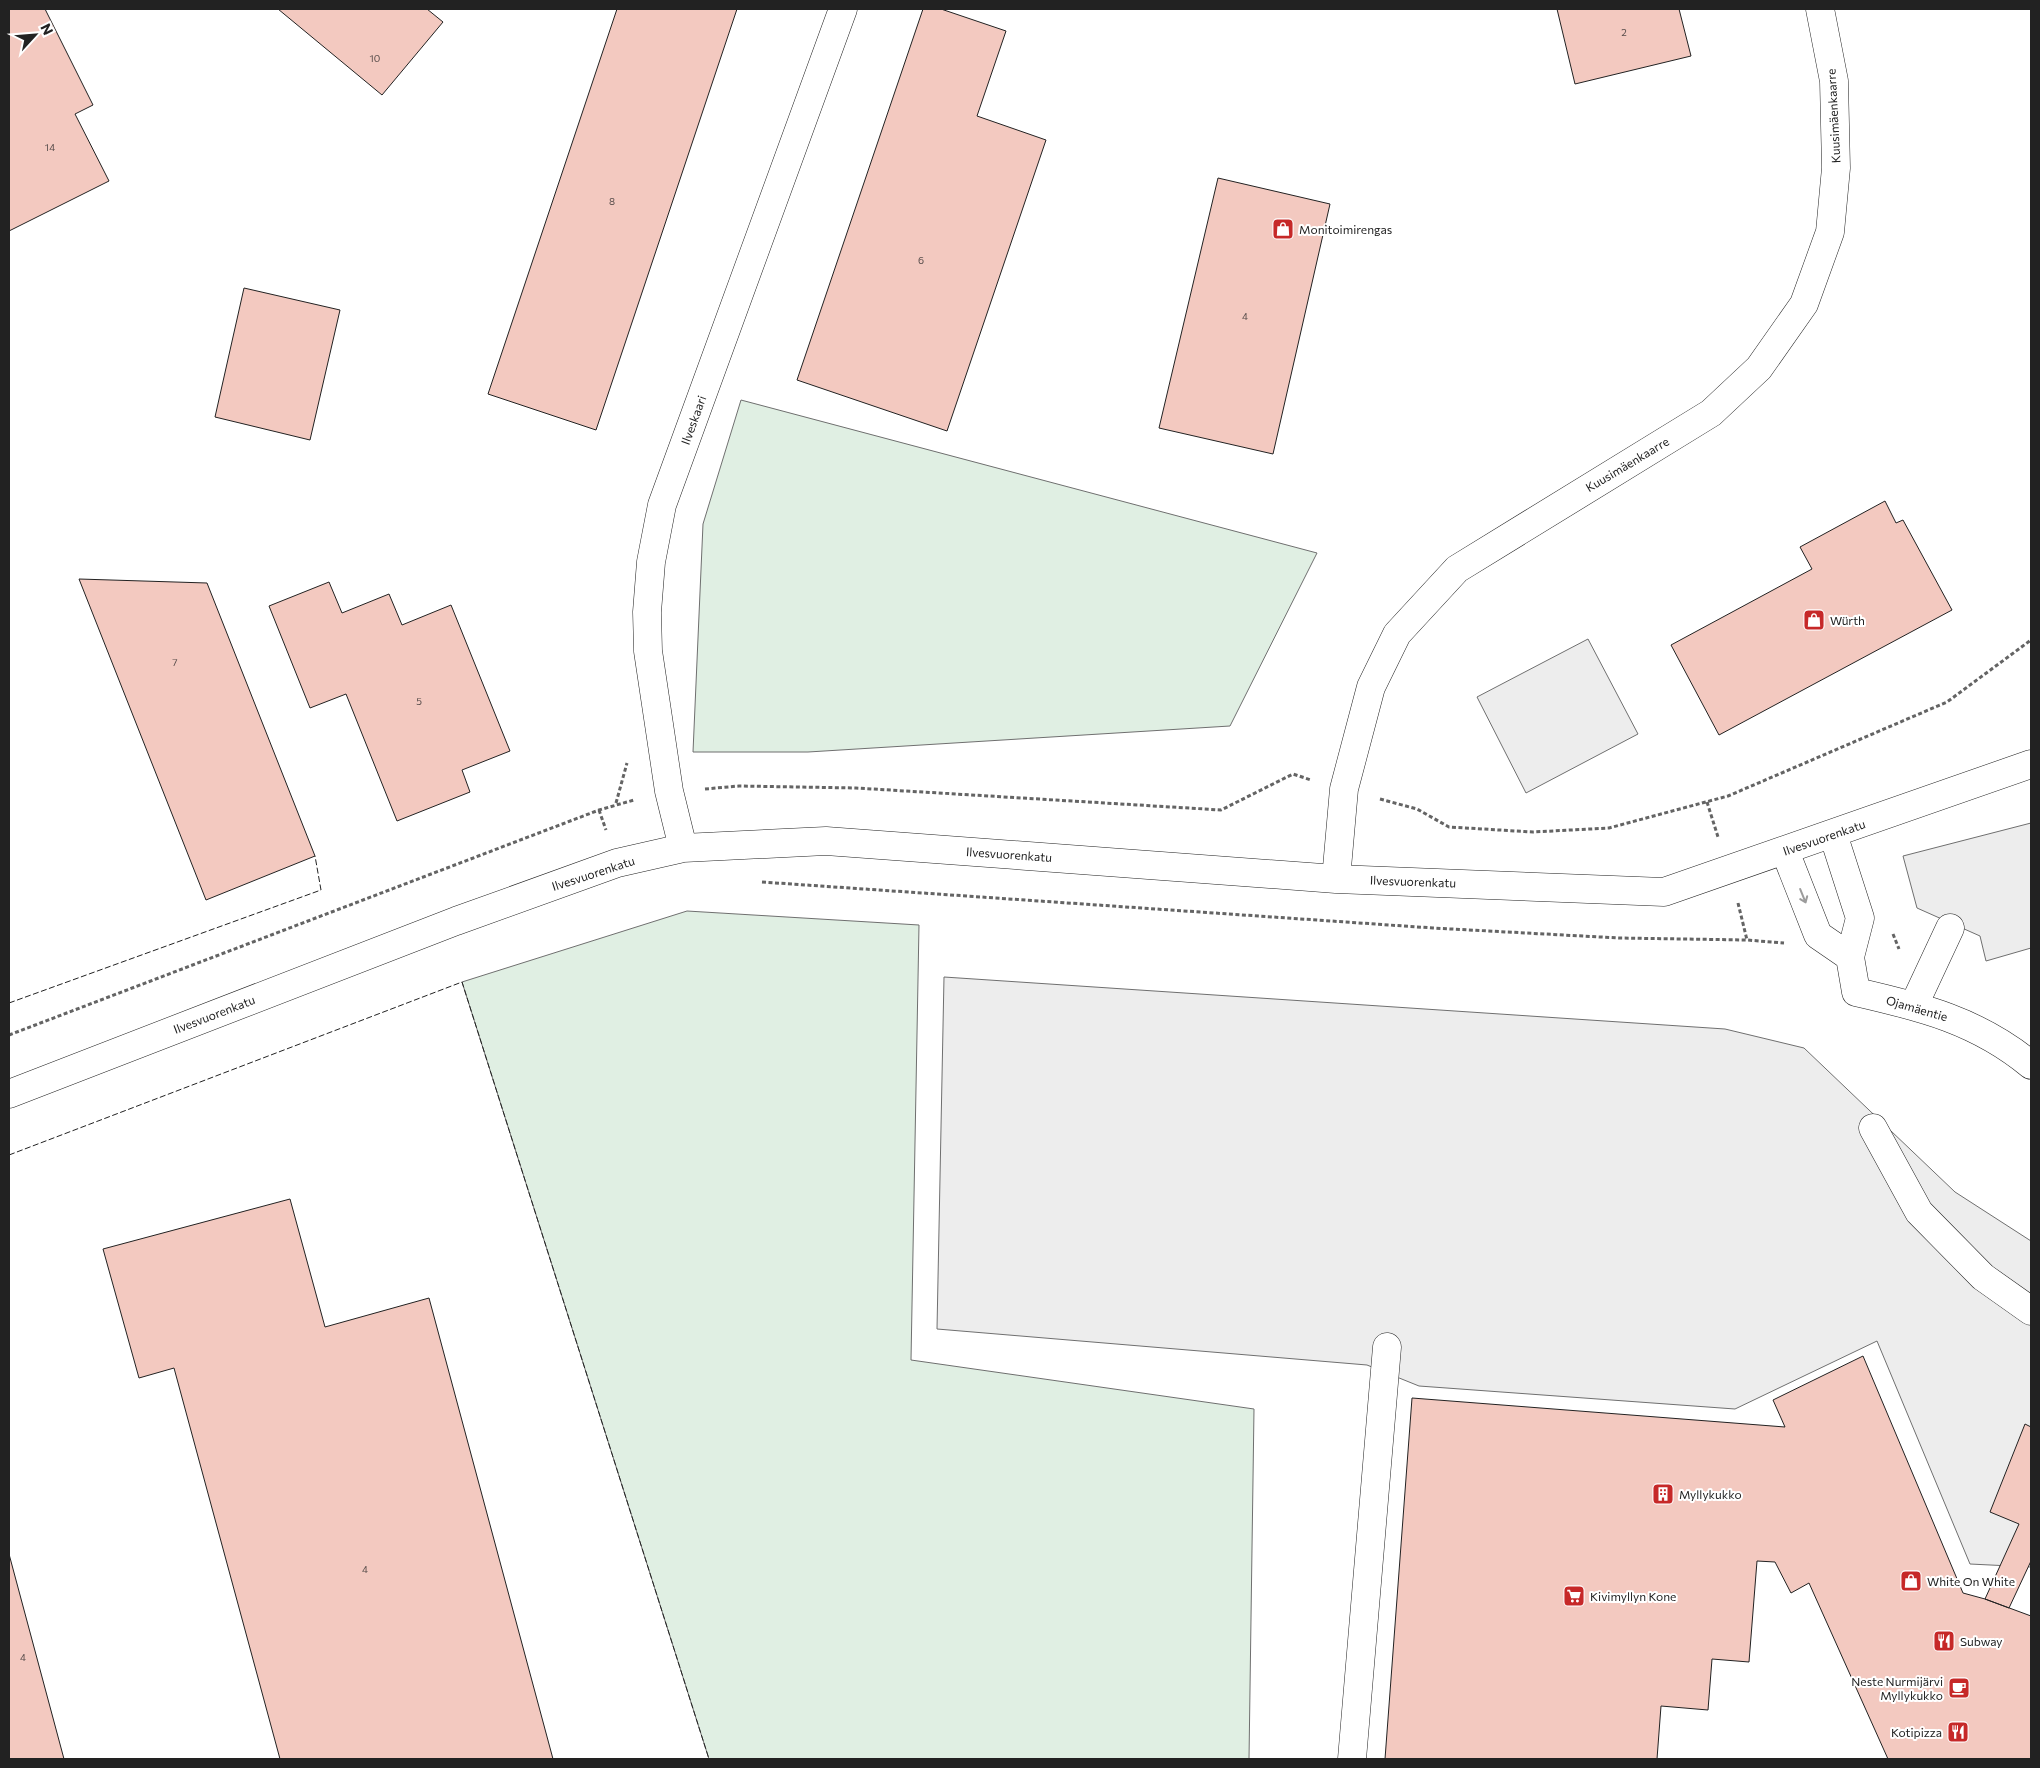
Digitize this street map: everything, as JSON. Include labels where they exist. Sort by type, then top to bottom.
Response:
[{"type":"street","name":"Ilveskaari","points":[[683,848],[669,791],[648,651],[647,612],[651,562],[658,524],[662,505],[842,9]]},
{"type":"street","name":"Kuusimäenkaarre","points":[[1336,879],[1344,789],[1371,687],[1397,634],[1457,569],[1711,413],[1759,368],[1804,304],[1830,232],[1836,168],[1834,81],[1820,9]]},
{"type":"street","name":"Ilvesvuorenkatu","points":[[9,1094],[456,920],[617,863],[683,848],[826,840],[1336,879],[1664,892],[2031,764]]},
{"type":"street","points":[[1833,834],[1860,918]]},
{"type":"street","points":[[1785,851],[1818,935],[1850,957]]},
{"type":"street","name":"Ojamäentie","points":[[1860,918],[1850,957],[1856,992],[1914,1005],[1948,1016],[2011,1048],[2031,1065]]},
{"type":"street","points":[[1914,1005],[1950,928]]},
{"type":"street","points":[[1873,1128],[1919,1212],[1983,1277],[2031,1311]]},
{"type":"street","points":[[1352,1759],[1387,1347]]},
{"type":"path","points":[[757,882],[1433,928],[1619,938],[1747,940],[1783,943],[1818,935]]},
{"type":"path","points":[[1860,918],[1884,910],[1900,951],[1931,969]]},
{"type":"green space","points":[[741,400],[1317,553],[1230,726],[808,752],[693,752],[703,524]]},
{"type":"green space","points":[[687,911],[919,925],[911,1360],[1254,1409],[1249,1759],[709,1759],[462,982]]},
{"type":"shaded area","points":[[1588,639],[1638,734],[1526,793],[1477,697]]},
{"type":"shaded area","points":[[2031,823],[2031,948],[1986,961],[1980,936],[1917,908],[1903,856]]},
{"type":"shaded area","points":[[944,977],[1725,1029],[1804,1048],[1955,1192],[2031,1241],[2031,1567],[1970,1564],[1877,1341],[1735,1409],[1419,1386],[1367,1365],[937,1329]]},
{"type":"building","points":[[9,9],[45,9],[93,105],[75,114],[109,181],[9,231]]},
{"type":"building","points":[[278,9],[427,9],[443,22],[382,95]]},
{"type":"building","points":[[617,9],[737,9],[596,430],[488,394]]},
{"type":"building","points":[[923,9],[941,9],[1006,31],[977,116],[1046,140],[947,431],[797,380]]},
{"type":"building","points":[[1557,9],[1679,9],[1691,56],[1575,84]]},
{"type":"building","points":[[1218,178],[1330,204],[1273,454],[1159,428]]},
{"type":"building","points":[[244,288],[340,310],[310,440],[215,417]]},
{"type":"building","points":[[1885,501],[1896,523],[1903,520],[1952,610],[1719,735],[1671,645],[1812,569],[1800,547]]},
{"type":"building","points":[[79,579],[207,583],[315,856],[206,900]]},
{"type":"building","points":[[329,582],[342,613],[389,594],[402,625],[451,605],[510,751],[462,770],[470,792],[397,821],[346,694],[310,708],[269,606]]},
{"type":"building","points":[[290,1199],[325,1327],[429,1298],[553,1759],[280,1759],[174,1368],[139,1378],[103,1249]]},
{"type":"building","name":"Myllykukko","points":[[1863,1356],[1963,1593],[2031,1616],[2031,1759],[1888,1759],[1809,1583],[1791,1593],[1775,1562],[1757,1561],[1749,1662],[1712,1659],[1708,1710],[1661,1706],[1657,1759],[1385,1759],[1412,1398],[1785,1427],[1773,1400]]},
{"type":"building","points":[[2025,1424],[2031,1427],[2031,1561],[2009,1608],[1985,1599],[2019,1524],[1990,1512]]},
{"type":"building","points":[[9,1554],[64,1759],[9,1759]]},
{"type":"fence","points":[[9,1003],[321,890],[315,856]]},
{"type":"fence","points":[[9,1155],[462,982],[709,1759]]},
{"type":"place","name":"Monitoimirengas","points":[[1283,229]]},
{"type":"place","name":"Würth","points":[[1814,620]]},
{"type":"place","name":"Myllykukko","points":[[1663,1494]]},
{"type":"place","name":"White On White","points":[[1911,1581]]},
{"type":"place","name":"Kivimyllyn Kone","points":[[1574,1596]]},
{"type":"place","name":"Subway","points":[[1944,1641]]},
{"type":"place","name":"Neste Nurmijärvi Myllykukko","points":[[1959,1688]]},
{"type":"place","name":"Kotipizza","points":[[1958,1732]]}]
